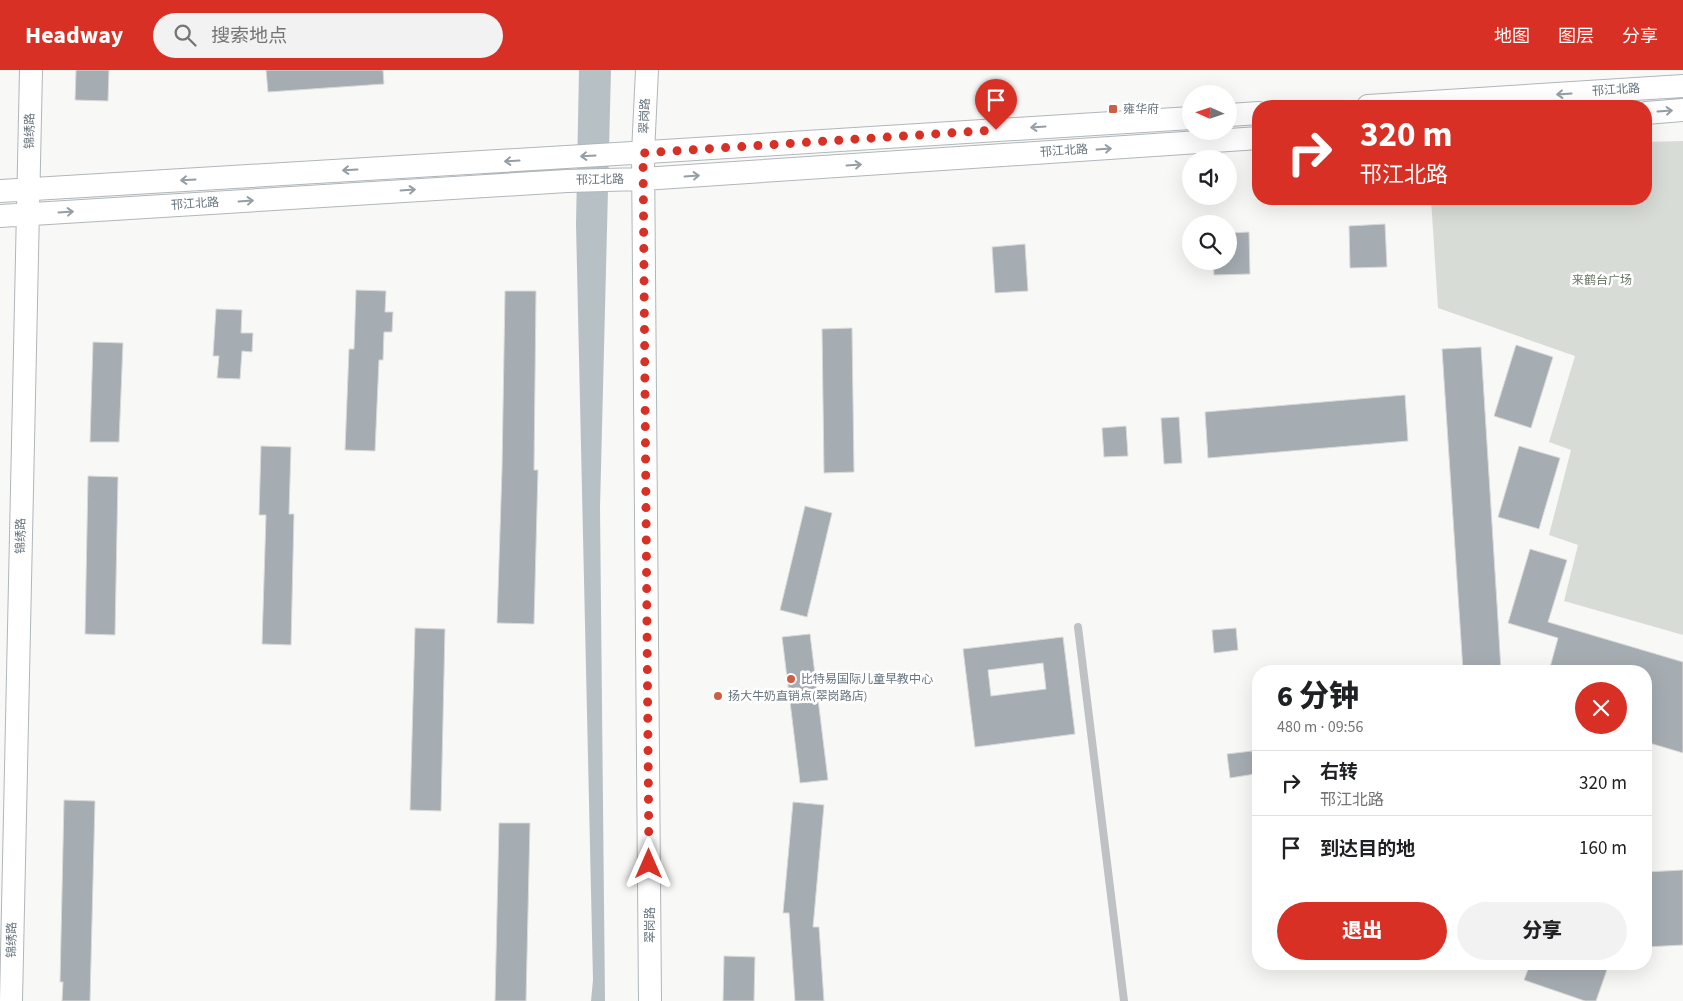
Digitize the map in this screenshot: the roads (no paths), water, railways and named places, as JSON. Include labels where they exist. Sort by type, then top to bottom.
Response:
[{"type":"main road","name":"锦绣路","points":[[11,1001],[31,70]]},
{"type":"main road","name":"翠岗路","points":[[647,70],[643,153],[650,1001]]},
{"type":"main road","name":"邗江北路","points":[[1462,100],[1683,86]]},
{"type":"main road","name":"邗江北路","points":[[1652,112],[1683,110]]},
{"type":"main road","points":[[1238,114],[1252,113]]},
{"type":"main road","name":"邗江北路","points":[[0,191],[1182,119]]},
{"type":"main road","name":"邗江北路","points":[[0,216],[567,180],[644,180],[1252,138]]},
{"type":"lane","points":[[1078,626],[1124,1001]]},
{"type":"place","name":"雍华府","points":[[1113,109]]},
{"type":"place","name":"比特易国际儿童早教中心","points":[[791,679]]},
{"type":"place","name":"扬大牛奶直销点(翠岗路店)","points":[[718,696]]},
{"type":"park label","name":"来鹤台广场","points":[[1602,280]]}]
